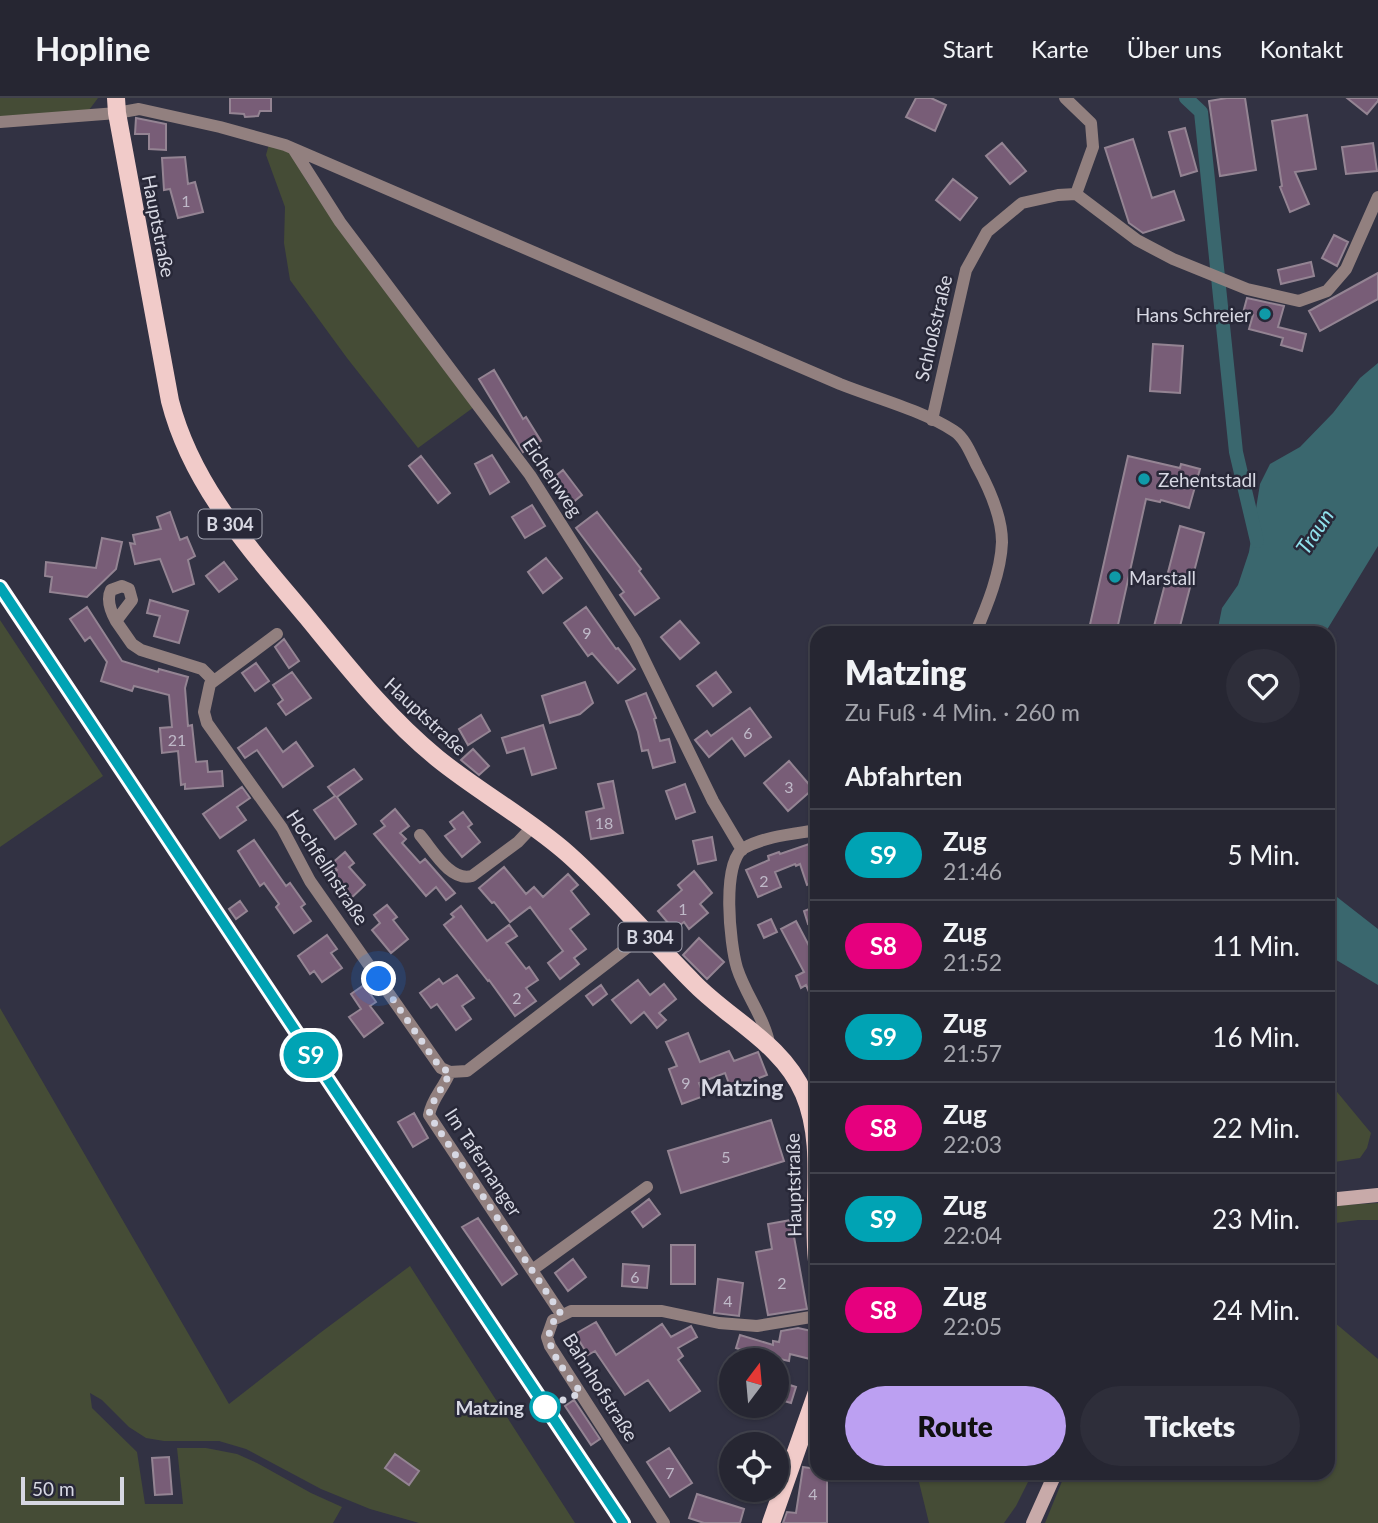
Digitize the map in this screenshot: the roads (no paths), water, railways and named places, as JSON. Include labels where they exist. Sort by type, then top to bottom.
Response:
[{"type":"main road","name":"Hauptstraße","points":[[116,106],[170,401],[183,443],[202,482],[240,537],[375,700],[438,758],[533,826],[575,861],[711,1000],[769,1047],[796,1079],[810,1115]]},
{"type":"main road","points":[[1335,1199],[1378,1195]]},
{"type":"main road","points":[[772,1523],[810,1412]]},
{"type":"main road","points":[[1033,1523],[1052,1480]]},
{"type":"street","points":[[1065,98],[1091,123],[1093,147],[1076,194],[1138,240],[1247,289],[1299,301],[1327,291],[1346,268],[1378,197]]},
{"type":"street","points":[[0,122],[116,106],[271,140],[956,432],[967,446],[986,483],[996,510],[1002,541],[995,577],[978,626]]},
{"type":"street","name":"Eichenweg","points":[[295,150],[340,222],[530,475],[635,641],[713,801],[742,850]]},
{"type":"street","name":"Schloßstraße","points":[[932,420],[966,270],[988,232],[1022,203],[1076,194]]},
{"type":"street","points":[[116,621],[136,647],[202,669],[213,680],[277,634]]},
{"type":"street","name":"Hochfellnstraße","points":[[213,680],[204,712],[207,723],[282,828],[310,881],[434,1059],[441,1068],[450,1072]]},
{"type":"street","points":[[420,835],[454,874],[466,878],[518,842],[533,826]]},
{"type":"street","points":[[769,1047],[767,1029],[748,997],[736,965],[729,893],[733,867],[742,850],[763,840],[810,831]]},
{"type":"street","points":[[450,1072],[467,1070],[646,933]]},
{"type":"street","name":"Im Tafernanger","points":[[450,1072],[444,1088],[432,1101],[429,1115],[561,1314]]},
{"type":"street","points":[[532,1270],[647,1187]]},
{"type":"street","name":"Bahnhofstraße","points":[[664,1523],[550,1346],[549,1328],[553,1320],[570,1311],[662,1311],[719,1324],[757,1326],[810,1317]]},
{"type":"water","name":"Traun","points":[[1378,363],[1378,546],[1329,626],[1218,626],[1222,608],[1238,585],[1249,552],[1260,484],[1270,464],[1300,447],[1333,413],[1360,378]]},
{"type":"water","points":[[1335,895],[1378,929],[1378,985],[1335,959]]},
{"type":"waterway","points":[[1186,98],[1201,112],[1236,452],[1257,541]]},
{"type":"railway","points":[[0,587],[623,1523]]},
{"type":"train","name":"S9","points":[[0,587],[623,1523]]},
{"type":"place","name":"Hans Schreier","points":[[1265,314]]},
{"type":"place","name":"Zehentstadl","points":[[1144,479]]},
{"type":"place","name":"Marstall","points":[[1115,577]]},
{"type":"place","name":"Matzing","points":[[545,1407]]},
{"type":"district","name":"Matzing","points":[[742,1087]]}]
